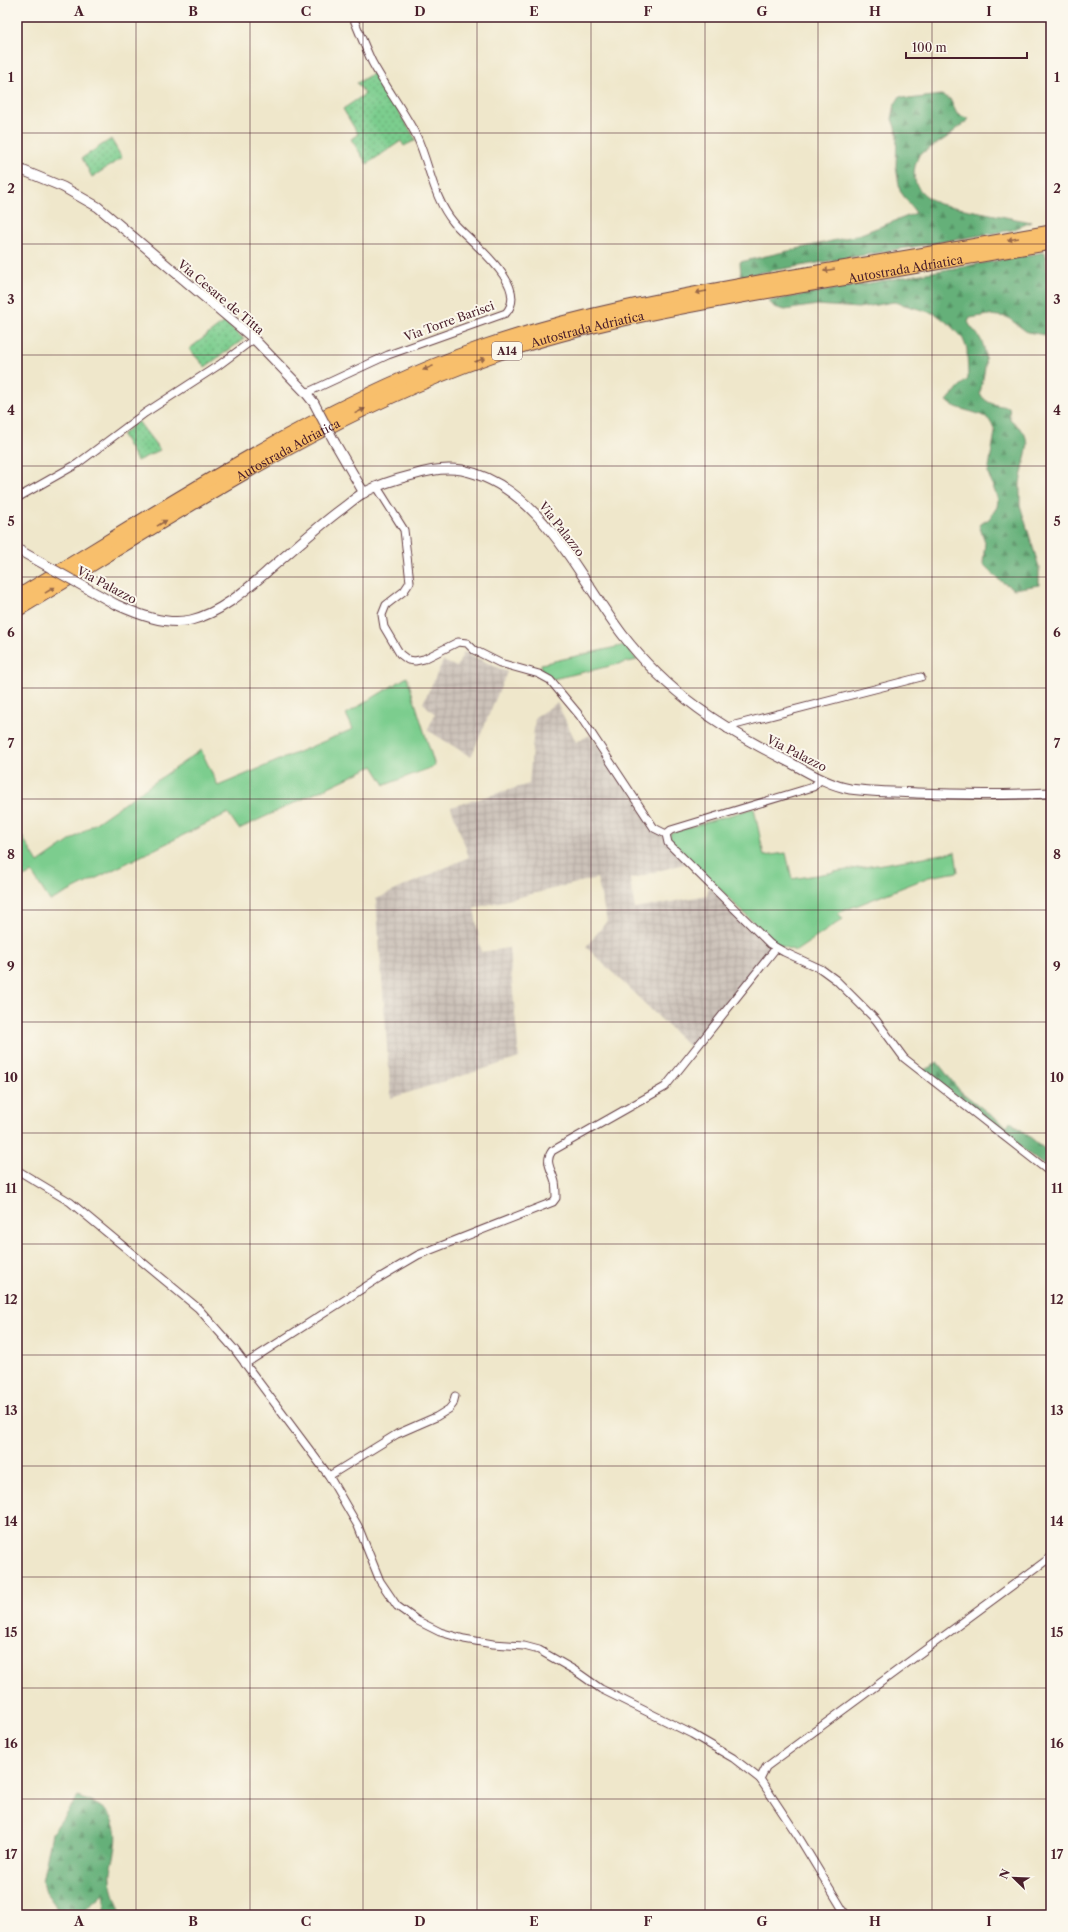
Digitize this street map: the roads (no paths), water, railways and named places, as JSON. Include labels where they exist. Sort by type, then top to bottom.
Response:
[{"type":"highway","name":"Autostrada Adriatica","points":[[17,597],[302,428],[401,380],[484,347],[568,321],[654,301],[1051,232]]},
{"type":"highway","name":"Autostrada Adriatica","points":[[17,610],[313,434],[406,389],[488,357],[574,331],[665,310],[1051,243]]},
{"type":"street","name":"Via Torre Barisci","points":[[306,393],[388,355],[506,313],[510,308],[511,301],[504,276],[490,258],[454,224],[444,208],[435,190],[416,136],[372,62],[353,17]]},
{"type":"street","name":"Via Cesare de Titta","points":[[17,168],[63,186],[98,207],[254,340],[314,403],[364,493]]},
{"type":"street","points":[[17,498],[77,464],[145,414],[220,365],[254,340]]},
{"type":"street","name":"Via Palazzo","points":[[17,549],[115,604],[147,616],[177,622],[191,620],[217,609],[242,594],[330,518],[364,493],[396,479],[434,469],[464,470],[491,480],[509,490],[529,506],[549,529],[623,635],[657,674],[688,701],[727,729],[821,779],[848,788],[890,792],[984,796],[1051,793]]},
{"type":"street","points":[[377,487],[404,530],[405,537],[410,582],[404,591],[386,605],[382,615],[384,628],[400,654],[408,660],[415,661],[424,659],[458,642],[467,643],[474,650],[500,664],[539,674],[550,680],[580,716],[654,828],[666,834]]},
{"type":"street","points":[[727,729],[731,726],[921,677]]},
{"type":"street","points":[[666,834],[670,830],[812,787],[821,779]]},
{"type":"street","points":[[666,834],[668,843],[770,944],[821,969],[836,980],[876,1020],[904,1058],[1051,1173]]},
{"type":"street","points":[[245,1364],[379,1278],[418,1255],[553,1202],[556,1198],[555,1182],[548,1162],[548,1157],[552,1151],[665,1087],[776,948]]},
{"type":"street","points":[[17,1170],[70,1202],[198,1308],[245,1364],[329,1476],[358,1526],[380,1580],[397,1606],[418,1621],[440,1632],[464,1639],[493,1644],[524,1646],[539,1650],[574,1670],[601,1689],[698,1737],[733,1758],[760,1779],[798,1836],[846,1915]]},
{"type":"street","points":[[329,1476],[397,1434],[436,1417],[454,1404],[455,1396]]},
{"type":"street","points":[[760,1779],[766,1767],[1051,1556]]}]
